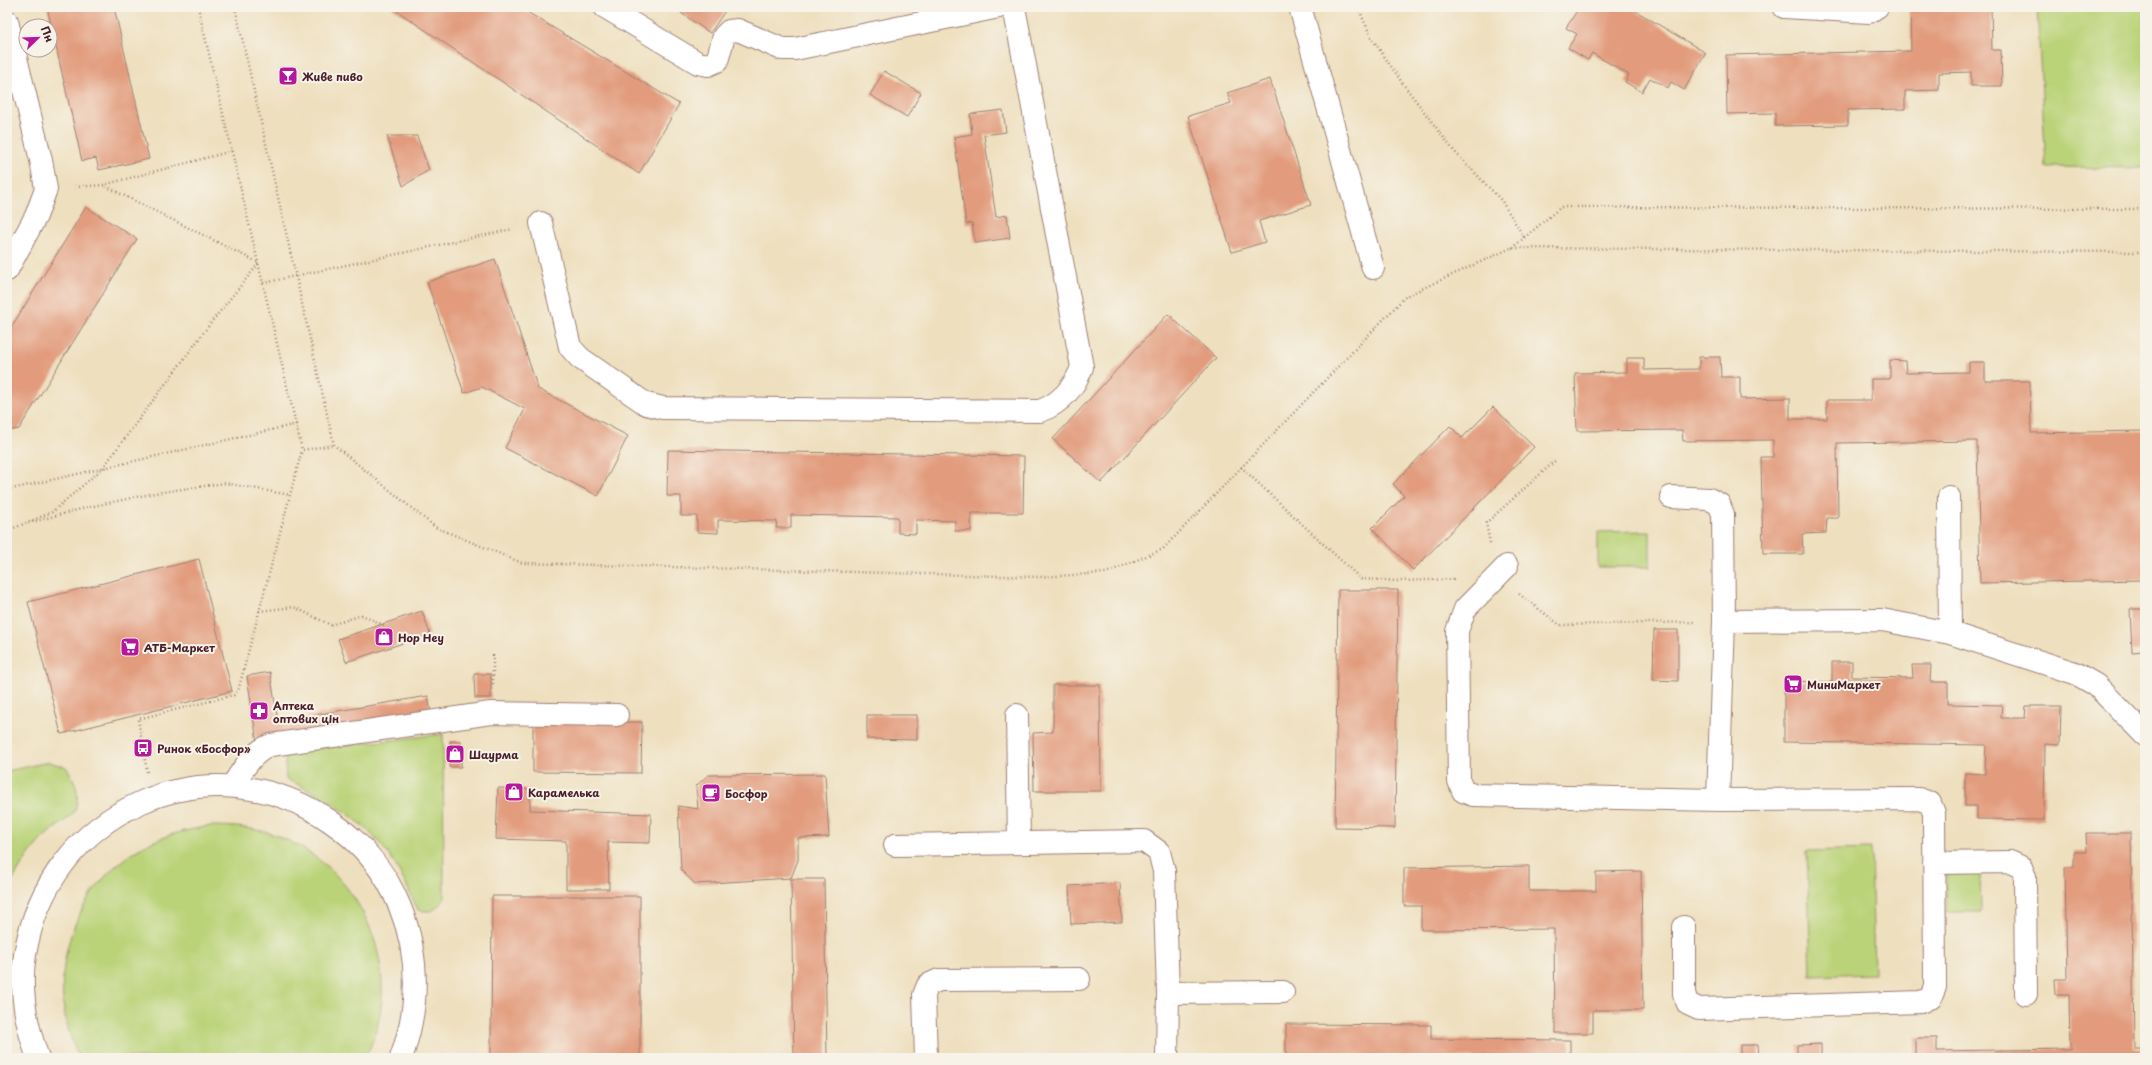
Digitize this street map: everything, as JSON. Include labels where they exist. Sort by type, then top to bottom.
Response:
[{"type":"street","points":[[605,7],[698,63],[708,66],[717,61],[724,36],[729,32],[738,30],[782,49],[795,49],[999,7]]},
{"type":"street","points":[[541,224],[570,347],[580,358],[646,404],[663,408],[1040,411],[1053,406],[1077,381],[1082,367],[1014,7]]},
{"type":"street","points":[[1300,7],[1373,268]]},
{"type":"street","points":[[1784,7],[1869,12],[1877,7]]},
{"type":"street","points":[[7,21],[41,160],[46,190],[36,216],[7,270]]},
{"type":"street","points":[[1949,497],[1950,633]]},
{"type":"street","points":[[1672,498],[1709,499],[1718,504],[1723,514],[1724,621],[1718,800]]},
{"type":"street","points":[[1502,571],[1465,609],[1457,631],[1459,781],[1463,791],[1473,796],[1718,800],[1920,799],[1930,803],[1934,814],[1935,987],[1931,997],[1921,1002],[1699,1009],[1688,1004],[1684,994],[1684,927]]},
{"type":"street","points":[[1724,621],[1882,620],[1950,633],[2075,673],[2096,685],[2145,735]]},
{"type":"street","points":[[232,786],[254,754],[261,748],[270,744],[491,713],[617,715]]},
{"type":"street","points":[[1017,715],[1019,842]]},
{"type":"street","points":[[38,1058],[25,1011],[23,984],[27,943],[38,905],[51,880],[85,838],[106,821],[129,807],[154,796],[180,789],[206,786],[232,786],[261,790],[289,798],[315,811],[339,827],[361,846],[380,869],[395,894],[406,921],[413,949],[416,978],[415,1007],[409,1036],[401,1058]]},
{"type":"street","points":[[895,845],[1144,841],[1158,852],[1164,871],[1168,993],[1167,1058]]},
{"type":"street","points":[[1934,863],[2010,862],[2020,867],[2025,877],[2026,994]]},
{"type":"street","points":[[926,1058],[924,995],[928,985],[939,980],[1079,980]]},
{"type":"street","points":[[1168,993],[1283,992]]},
{"type":"path","points":[[154,796],[149,780],[138,719],[234,695],[238,691],[302,450],[198,7]]},
{"type":"path","points":[[235,7],[334,445],[435,527],[522,563],[1039,577],[1106,574],[1163,549],[1406,296],[1511,248],[1561,207],[2145,209]]},
{"type":"path","points":[[1358,7],[1371,37],[1404,84],[1454,151],[1501,200],[1524,237]]},
{"type":"path","points":[[46,190],[103,185],[232,151]]},
{"type":"path","points":[[103,185],[259,263]]},
{"type":"path","points":[[263,283],[541,224]]},
{"type":"path","points":[[1511,248],[2145,252]]},
{"type":"path","points":[[7,531],[52,512],[102,469],[213,320],[259,263]]},
{"type":"path","points":[[7,490],[297,424]]},
{"type":"path","points":[[302,450],[334,445]]},
{"type":"path","points":[[1502,571],[1486,523],[1555,461]]},
{"type":"path","points":[[18,526],[89,507],[155,493],[225,483],[290,495]]},
{"type":"path","points":[[259,611],[294,607],[331,625],[362,615],[384,625]]},
{"type":"path","points":[[1588,624],[1593,624]]},
{"type":"path","points":[[493,655],[494,665]]},
{"type":"green space","points":[[2037,7],[2145,7],[2145,168],[2046,167]]},
{"type":"green space","points":[[1650,531],[1650,567],[1598,567],[1598,532]]},
{"type":"green space","points":[[443,734],[444,899],[439,906],[433,910],[423,911],[418,910],[405,882],[389,855],[368,830],[329,801],[286,779],[285,764],[286,756],[296,751]]},
{"type":"green space","points":[[49,762],[66,767],[76,787],[77,804],[73,813],[48,833],[28,855],[7,891],[7,771]]},
{"type":"green space","points":[[211,826],[246,828],[263,831],[280,837],[310,853],[335,874],[355,900],[370,929],[380,961],[382,993],[377,1026],[365,1058],[80,1058],[68,1029],[63,998],[64,967],[71,936],[83,908],[101,882],[123,860],[150,843],[172,834]]},
{"type":"green space","points":[[1871,849],[1874,974],[1811,976],[1807,851]]},
{"type":"green space","points":[[1946,872],[1980,872],[1981,912],[1947,912]]},
{"type":"building","points":[[47,7],[114,7],[149,159],[99,170],[96,158],[82,161],[58,55],[58,18],[50,18]]},
{"type":"building","points":[[391,7],[519,7],[679,104],[639,174]]},
{"type":"building","points":[[685,7],[718,7],[725,11],[710,33],[681,13]]},
{"type":"building","points":[[1576,7],[1629,7],[1706,53],[1684,90],[1671,82],[1668,88],[1650,78],[1642,92],[1625,82],[1629,75],[1592,53],[1588,60],[1568,48],[1577,34],[1566,28],[1578,9]]},
{"type":"building","points":[[1910,7],[1991,7],[1992,50],[2001,50],[2002,86],[1971,86],[1971,72],[1939,73],[1939,90],[1905,91],[1905,109],[1848,110],[1848,125],[1775,126],[1775,113],[1727,114],[1726,55],[1911,51]]},
{"type":"building","points":[[884,71],[921,93],[907,117],[870,95]]},
{"type":"building","points":[[1270,79],[1311,205],[1259,221],[1265,242],[1232,252],[1188,116],[1231,103],[1227,93]]},
{"type":"building","points":[[1003,110],[1006,132],[984,135],[996,217],[1007,215],[1010,238],[975,243],[972,223],[966,224],[954,137],[972,134],[970,114]]},
{"type":"building","points":[[387,136],[417,136],[429,170],[403,186]]},
{"type":"building","points":[[86,207],[137,239],[19,429],[7,431],[7,334]]},
{"type":"building","points":[[495,259],[538,389],[628,436],[598,496],[505,448],[525,409],[482,387],[464,393],[427,282]]},
{"type":"building","points":[[1168,314],[1216,358],[1101,483],[1053,439]]},
{"type":"building","points":[[1699,357],[1720,357],[1721,377],[1740,377],[1740,399],[1790,398],[1790,419],[1827,419],[1827,400],[1871,400],[1871,379],[1890,379],[1890,360],[1905,361],[1906,373],[1969,372],[1969,362],[1985,362],[1985,381],[2030,381],[2031,433],[2145,431],[2145,580],[1980,583],[1977,441],[1837,443],[1838,518],[1827,518],[1826,533],[1802,534],[1803,554],[1763,554],[1761,457],[1773,457],[1773,440],[1683,441],[1682,430],[1577,431],[1575,373],[1627,372],[1627,358],[1644,358],[1644,370],[1699,369]]},
{"type":"building","points":[[1493,407],[1534,447],[1413,570],[1372,528],[1404,496],[1393,484],[1450,426],[1462,438]]},
{"type":"building","points":[[668,450],[1024,456],[1023,513],[971,513],[971,531],[955,531],[955,521],[916,520],[916,534],[898,533],[898,517],[791,515],[791,528],[776,528],[777,521],[718,520],[718,533],[697,532],[697,516],[681,516],[681,496],[667,496]]},
{"type":"building","name":"АТБ-Маркет","points":[[199,559],[232,691],[61,734],[28,602]]},
{"type":"building","points":[[1338,590],[1398,590],[1395,828],[1335,827]]},
{"type":"building","points":[[2130,609],[2145,609],[2145,651],[2132,652]]},
{"type":"building","name":"Hop Hey","points":[[422,611],[430,634],[346,662],[338,639]]},
{"type":"building","points":[[1654,630],[1678,630],[1678,681],[1653,680]]},
{"type":"building","points":[[1832,662],[1852,662],[1852,677],[1913,678],[1912,665],[1931,665],[1930,682],[1948,682],[1948,704],[2002,705],[2001,718],[2025,718],[2026,706],[2061,706],[2060,745],[2045,744],[2044,820],[1977,819],[1977,806],[1965,806],[1965,773],[1985,774],[1986,745],[1784,742],[1784,681],[1832,682]]},
{"type":"building","points":[[270,672],[278,721],[428,696],[431,713],[257,742],[247,676]]},
{"type":"building","points":[[474,674],[491,674],[491,698],[475,698]]},
{"type":"building","points":[[1053,685],[1100,685],[1101,791],[1034,791],[1033,733],[1053,732]]},
{"type":"building","points":[[867,715],[917,715],[917,740],[867,739]]},
{"type":"building","points":[[533,722],[642,722],[641,773],[533,772]]},
{"type":"building","name":"Шаурма","points":[[450,741],[461,741],[461,767],[449,767]]},
{"type":"building","points":[[825,774],[829,837],[798,838],[798,860],[791,878],[695,884],[681,870],[678,806],[698,809],[696,786],[708,775]]},
{"type":"building","points":[[498,788],[530,789],[530,810],[651,814],[650,843],[608,842],[609,889],[566,889],[566,841],[496,839]]},
{"type":"building","points":[[2086,833],[2131,833],[2134,1048],[2145,1048],[2145,1058],[1915,1058],[1915,1038],[1937,1038],[1937,1051],[2070,1049],[2069,995],[2056,995],[2055,979],[2067,979],[2065,867],[2074,867],[2074,852],[2087,852]]},
{"type":"building","points":[[1529,866],[1529,891],[1596,891],[1596,872],[1641,871],[1643,1010],[1593,1010],[1593,1033],[1555,1033],[1554,929],[1421,930],[1421,906],[1404,906],[1404,868]]},
{"type":"building","points":[[791,879],[824,879],[827,1058],[794,1058]]},
{"type":"building","points":[[1120,883],[1122,922],[1071,924],[1069,886]]},
{"type":"building","points":[[492,896],[640,896],[640,1058],[491,1058]]},
{"type":"building","points":[[1286,1024],[1431,1025],[1431,1039],[1570,1040],[1570,1058],[1286,1058]]},
{"type":"building","points":[[1821,1044],[1821,1058],[1797,1058],[1797,1045]]},
{"type":"building","points":[[1740,1045],[1758,1045],[1759,1058],[1740,1058]]},
{"type":"place","name":"Живе пиво","points":[[288,76]]},
{"type":"place","name":"Hop Hey","points":[[384,637]]},
{"type":"place","name":"АТБ-Маркет","points":[[130,647]]},
{"type":"place","name":"МиниМаркет","points":[[1793,684]]},
{"type":"place","name":"Аптека оптових цін","points":[[259,711]]},
{"type":"place","name":"Ринок «Босфор»","points":[[143,748]]},
{"type":"place","name":"Шаурма","points":[[455,754]]},
{"type":"place","name":"Карамелька","points":[[514,792]]},
{"type":"place","name":"Босфор","points":[[711,793]]}]
